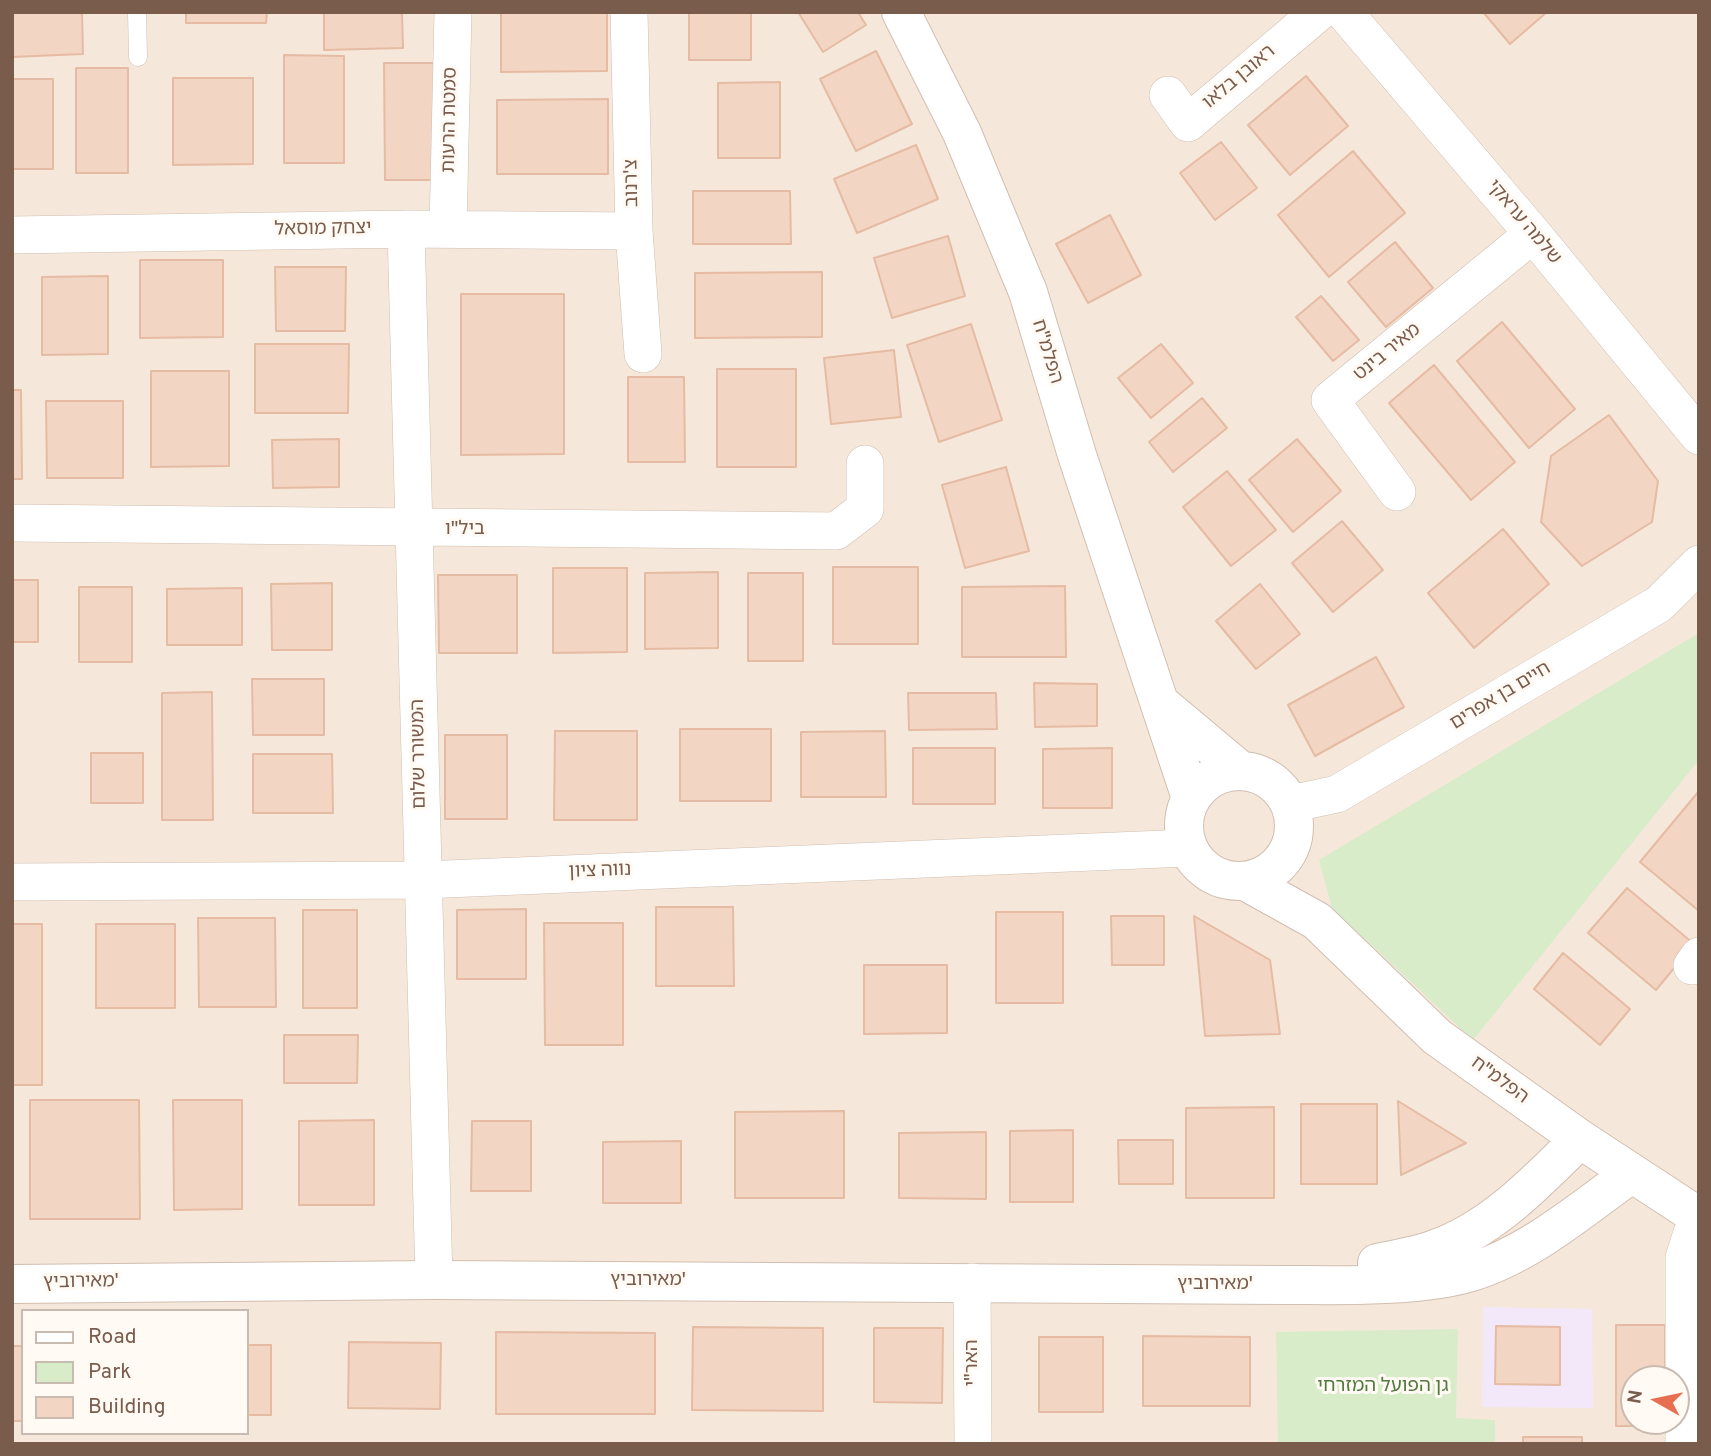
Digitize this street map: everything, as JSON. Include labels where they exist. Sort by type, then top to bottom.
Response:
[{"type":"street","name":"סמטת הרעות","points":[[448,229],[453,12]]},
{"type":"street","name":"צ'רנוב","points":[[629,12],[634,231],[643,354]]},
{"type":"street","name":"הפלמ\"ח","points":[[901,12],[962,132],[1028,292],[1077,455],[1191,798],[1185,814],[1188,848],[1211,874],[1227,880],[1245,881],[1317,921],[1437,1037],[1580,1139],[1699,1217]]},
{"type":"street","name":"ראובן בלאו","points":[[1168,95],[1188,123],[1319,12]]},
{"type":"street","name":"שלמה עראקי","points":[[1344,12],[1533,234],[1699,436]]},
{"type":"street","name":"יצחק מוסאל","points":[[12,234],[406,229],[634,231]]},
{"type":"street","name":"המשורר שלום","points":[[406,229],[434,1280]]},
{"type":"street","name":"מאיר בינט","points":[[1397,492],[1330,400],[1533,234]]},
{"type":"street","name":"ביל\"ו","points":[[12,523],[836,531],[865,509],[865,464]]},
{"type":"street","name":"חיים בן אפרים","points":[[1290,804],[1337,794],[1658,604],[1699,564]]},
{"type":"street","points":[[1161,704],[1241,771],[1270,780],[1290,804]]},
{"type":"street","points":[[1191,798],[1212,777],[1241,771]]},
{"type":"street","name":"הפלמ\"ח","points":[[1290,804],[1294,836],[1289,852],[1317,921]]},
{"type":"street","name":"נווה ציון","points":[[12,881],[423,880],[1188,848]]},
{"type":"street","points":[[1245,881],[1270,871],[1289,852]]},
{"type":"street","name":"מאירוביץ'","points":[[1284,1285],[1436,1249],[1470,1232],[1507,1207],[1580,1139]]},
{"type":"street","name":"מאירוביץ'","points":[[12,1284],[434,1280],[1284,1285],[1410,1281],[1471,1272],[1520,1250],[1631,1174]]},
{"type":"street","points":[[1685,1444],[1684,1258],[1692,1233],[1699,1223]]},
{"type":"street","name":"האר\"י","points":[[972,1282],[973,1444]]},
{"type":"lane","points":[[137,12],[138,57]]},
{"type":"shaded area","points":[[12,12],[1699,12],[1699,1444],[12,1444]]},
{"type":"shaded area","points":[[1483,1307],[1592,1309],[1593,1408],[1482,1407]]},
{"type":"green space","points":[[1699,633],[1699,760],[1473,1040],[1332,908],[1319,860]]},
{"type":"green space","name":"גן הפועל המזרחי","points":[[1458,1329],[1456,1418],[1495,1420],[1495,1444],[1278,1444],[1276,1332]]},
{"type":"building","points":[[12,12],[82,12],[83,54],[12,57]]},
{"type":"building","points":[[186,12],[267,12],[266,23],[186,23]]},
{"type":"building","points":[[324,12],[402,12],[403,48],[324,50]]},
{"type":"building","points":[[501,12],[607,12],[607,71],[501,72]]},
{"type":"building","points":[[689,12],[751,12],[751,60],[689,60]]},
{"type":"building","points":[[798,12],[858,12],[866,25],[823,52]]},
{"type":"building","points":[[1483,12],[1547,12],[1510,44]]},
{"type":"building","points":[[876,51],[912,124],[856,151],[820,79]]},
{"type":"building","points":[[284,55],[344,56],[344,163],[284,163]]},
{"type":"building","points":[[384,63],[441,63],[441,180],[385,180]]},
{"type":"building","points":[[76,68],[128,68],[128,173],[76,173]]},
{"type":"building","points":[[1306,76],[1348,126],[1290,175],[1248,125]]},
{"type":"building","points":[[173,78],[253,78],[253,164],[173,165]]},
{"type":"building","points":[[12,79],[53,79],[53,169],[12,169]]},
{"type":"building","points":[[780,82],[780,158],[718,158],[718,83]]},
{"type":"building","points":[[608,99],[608,174],[497,174],[497,100]]},
{"type":"building","points":[[1221,142],[1257,188],[1215,220],[1180,173]]},
{"type":"building","points":[[916,145],[938,199],[857,233],[834,179]]},
{"type":"building","points":[[1353,151],[1405,213],[1329,277],[1278,215]]},
{"type":"building","points":[[693,191],[790,191],[791,244],[693,244]]},
{"type":"building","points":[[1110,215],[1141,275],[1088,303],[1056,244]]},
{"type":"building","points":[[948,236],[965,296],[892,318],[874,258]]},
{"type":"building","points":[[1395,242],[1433,288],[1386,327],[1348,282]]},
{"type":"building","points":[[140,260],[223,260],[223,337],[140,338]]},
{"type":"building","points":[[275,267],[346,267],[345,331],[276,331]]},
{"type":"building","points":[[822,272],[822,337],[695,338],[695,273]]},
{"type":"building","points":[[108,276],[108,354],[42,355],[42,277]]},
{"type":"building","points":[[461,294],[564,294],[564,454],[461,455]]},
{"type":"building","points":[[1321,296],[1359,340],[1333,361],[1296,317]]},
{"type":"building","points":[[1502,322],[1575,409],[1529,448],[1457,361]]},
{"type":"building","points":[[971,324],[1002,420],[939,442],[907,345]]},
{"type":"building","points":[[255,344],[349,344],[348,413],[255,413]]},
{"type":"building","points":[[1161,344],[1193,383],[1151,418],[1118,378]]},
{"type":"building","points":[[894,350],[901,417],[831,424],[824,358]]},
{"type":"building","points":[[1434,365],[1515,462],[1471,500],[1389,403]]},
{"type":"building","points":[[717,369],[796,369],[796,467],[717,467]]},
{"type":"building","points":[[151,371],[229,371],[229,466],[151,467]]},
{"type":"building","points":[[628,377],[684,377],[685,462],[628,462]]},
{"type":"building","points":[[12,390],[21,390],[22,479],[12,479]]},
{"type":"building","points":[[1202,398],[1227,428],[1173,472],[1149,442]]},
{"type":"building","points":[[46,401],[123,401],[123,478],[47,478]]},
{"type":"building","points":[[1609,415],[1658,481],[1652,522],[1582,566],[1541,522],[1551,456]]},
{"type":"building","points":[[339,439],[339,487],[273,488],[272,440]]},
{"type":"building","points":[[1297,439],[1341,491],[1293,532],[1249,480]]},
{"type":"building","points":[[1006,467],[1029,551],[965,568],[942,485]]},
{"type":"building","points":[[1227,471],[1276,530],[1231,566],[1183,507]]},
{"type":"building","points":[[1342,521],[1383,570],[1333,612],[1292,563]]},
{"type":"building","points":[[1503,529],[1549,584],[1474,648],[1428,593]]},
{"type":"building","points":[[833,567],[918,567],[918,644],[833,644]]},
{"type":"building","points":[[553,568],[627,568],[627,652],[553,653]]},
{"type":"building","points":[[718,572],[718,648],[645,649],[645,573]]},
{"type":"building","points":[[748,573],[803,573],[803,661],[748,661]]},
{"type":"building","points":[[438,575],[517,575],[517,653],[439,653]]},
{"type":"building","points":[[12,580],[38,580],[38,642],[12,642]]},
{"type":"building","points":[[332,583],[332,650],[272,650],[271,584]]},
{"type":"building","points":[[1260,584],[1300,634],[1256,669],[1216,621]]},
{"type":"building","points":[[1065,586],[1066,657],[962,657],[962,587]]},
{"type":"building","points":[[79,587],[132,587],[132,662],[79,662]]},
{"type":"building","points":[[242,588],[242,645],[167,645],[167,589]]},
{"type":"building","points":[[1376,657],[1404,707],[1315,756],[1288,705]]},
{"type":"building","points":[[252,679],[324,679],[324,735],[253,735]]},
{"type":"building","points":[[1034,683],[1097,684],[1097,726],[1035,727]]},
{"type":"building","points":[[212,692],[213,820],[162,820],[162,693]]},
{"type":"building","points":[[908,693],[996,693],[997,729],[909,730]]},
{"type":"building","points":[[680,729],[771,729],[771,801],[680,801]]},
{"type":"building","points":[[555,731],[637,731],[637,820],[554,820]]},
{"type":"building","points":[[885,731],[886,797],[801,797],[801,732]]},
{"type":"building","points":[[445,735],[507,735],[507,819],[445,819]]},
{"type":"building","points":[[913,748],[995,748],[995,804],[913,804]]},
{"type":"building","points":[[1112,748],[1112,808],[1043,808],[1043,749]]},
{"type":"building","points":[[91,753],[143,753],[143,803],[91,803]]},
{"type":"building","points":[[253,754],[332,754],[333,813],[253,813]]},
{"type":"building","points":[[1699,791],[1699,911],[1640,862]]},
{"type":"building","points":[[1627,888],[1694,944],[1656,990],[1588,933]]},
{"type":"building","points":[[656,907],[733,907],[734,986],[656,986]]},
{"type":"building","points":[[526,909],[526,979],[457,979],[457,910]]},
{"type":"building","points":[[303,910],[357,910],[357,1008],[303,1008]]},
{"type":"building","points":[[996,912],[1063,912],[1063,1003],[996,1003]]},
{"type":"building","points":[[1111,916],[1164,916],[1164,965],[1112,965]]},
{"type":"building","points":[[1194,916],[1270,960],[1280,1034],[1205,1036]]},
{"type":"building","points":[[198,918],[275,918],[276,1007],[199,1007]]},
{"type":"building","points":[[544,923],[623,923],[623,1045],[545,1045]]},
{"type":"building","points":[[12,924],[42,924],[42,1085],[12,1085]]},
{"type":"building","points":[[96,924],[175,924],[175,1008],[96,1008]]},
{"type":"building","points":[[1563,953],[1630,1009],[1600,1045],[1534,989]]},
{"type":"building","points":[[864,965],[947,965],[947,1033],[864,1034]]},
{"type":"building","points":[[284,1035],[358,1035],[357,1083],[284,1083]]},
{"type":"building","points":[[30,1100],[139,1100],[140,1219],[30,1219]]},
{"type":"building","points":[[173,1100],[242,1100],[242,1209],[174,1210]]},
{"type":"building","points":[[1398,1101],[1466,1143],[1401,1175]]},
{"type":"building","points":[[1301,1104],[1377,1104],[1377,1184],[1301,1184]]},
{"type":"building","points":[[1274,1107],[1274,1198],[1186,1198],[1186,1108]]},
{"type":"building","points":[[844,1111],[844,1198],[735,1198],[735,1112]]},
{"type":"building","points":[[374,1120],[374,1205],[299,1205],[299,1121]]},
{"type":"building","points":[[472,1121],[531,1121],[531,1191],[471,1191]]},
{"type":"building","points":[[1073,1130],[1073,1202],[1010,1202],[1010,1131]]},
{"type":"building","points":[[986,1132],[986,1199],[899,1198],[899,1133]]},
{"type":"building","points":[[1118,1140],[1173,1140],[1173,1184],[1119,1184]]},
{"type":"building","points":[[681,1141],[681,1203],[603,1203],[603,1142]]},
{"type":"building","points":[[1616,1325],[1665,1325],[1665,1365],[1620,1365],[1620,1426],[1616,1426]]},
{"type":"building","points":[[1496,1326],[1560,1327],[1560,1385],[1495,1384]]},
{"type":"building","points":[[693,1327],[823,1328],[823,1411],[692,1410]]},
{"type":"building","points":[[874,1328],[943,1328],[942,1403],[874,1402]]},
{"type":"building","points":[[496,1332],[655,1333],[655,1414],[496,1414]]},
{"type":"building","points":[[1143,1336],[1250,1337],[1250,1406],[1143,1406]]},
{"type":"building","points":[[1039,1337],[1103,1337],[1103,1412],[1039,1412]]},
{"type":"building","points":[[349,1342],[441,1343],[440,1409],[348,1408]]},
{"type":"building","points":[[248,1345],[271,1345],[271,1415],[248,1415]]},
{"type":"building","points":[[12,1346],[21,1346],[21,1421],[12,1421]]},
{"type":"building","points":[[1523,1437],[1582,1437],[1582,1444],[1523,1444]]}]
